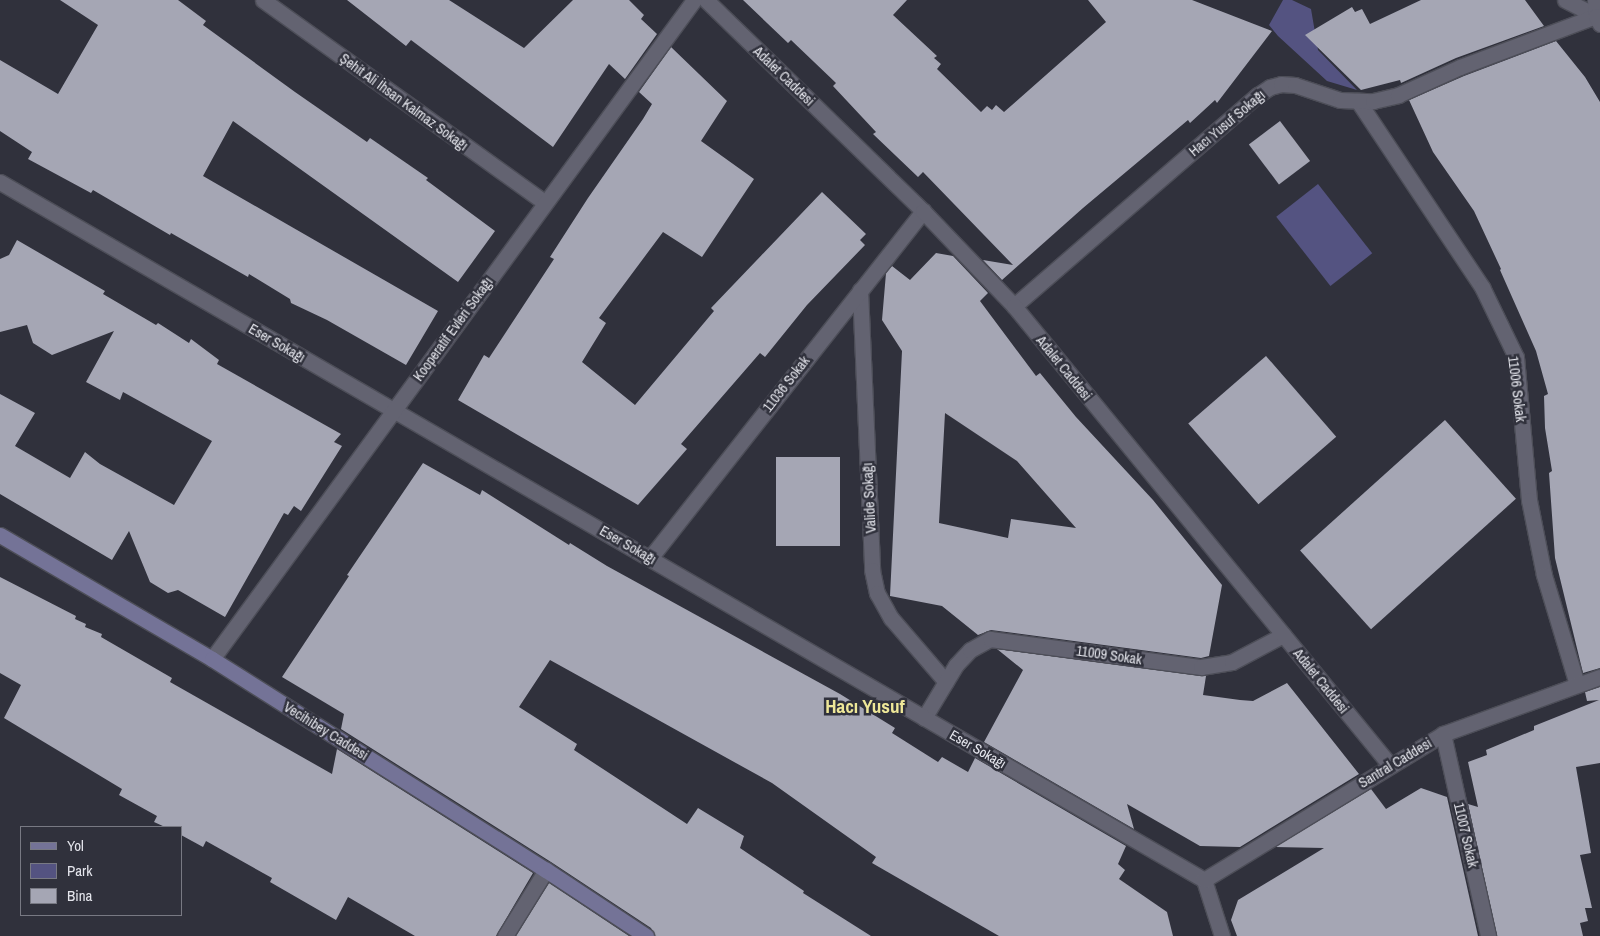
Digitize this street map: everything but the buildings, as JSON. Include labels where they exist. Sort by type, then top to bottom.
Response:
[{"type":"street","name":"Şehit Ali İhsan Kalmaz Sokağı","points":[[263,0],[545,203]]},
{"type":"street","name":"Kooperatif Evleri Sokağı","points":[[212,659],[694,0]]},
{"type":"street","name":"Adalet Caddesi","points":[[706,0],[923,211],[1014,306],[1390,765]]},
{"type":"street","points":[[1565,0],[1598,20]]},
{"type":"street","points":[[1595,0],[1598,20]]},
{"type":"street","name":"Hacı Yusuf Sokağı","points":[[1014,306],[1258,95],[1270,87],[1281,84],[1295,85],[1340,100],[1373,101],[1398,94],[1460,67],[1598,20]]},
{"type":"street","name":"11006 Sokak","points":[[1358,101],[1482,287],[1516,357],[1529,500],[1544,575],[1577,684]]},
{"type":"street","name":"Eser Sokağı","points":[[0,182],[1204,880]]},
{"type":"street","name":"11036 Sokak","points":[[650,558],[923,211]]},
{"type":"street","name":"Valide Sokağı","points":[[860,290],[874,578],[877,593],[891,618],[946,682]]},
{"type":"street","name":"Vecihibey Caddesi","points":[[0,535],[212,659],[546,870],[646,936]]},
{"type":"street","name":"11009 Sokak","points":[[924,718],[956,665],[970,650],[990,639],[1201,667],[1232,662],[1283,635]]},
{"type":"street","name":"Santral Caddesi","points":[[1204,880],[1443,734],[1600,677]]},
{"type":"street","name":"11007 Sokak","points":[[1443,734],[1488,936]]},
{"type":"street","points":[[505,936],[546,870]]},
{"type":"street","points":[[1204,880],[1222,936]]},
{"type":"green space","points":[[1283,0],[1292,0],[1311,9],[1318,50],[1357,90],[1327,81],[1278,36],[1269,25]]},
{"type":"green space","points":[[1318,184],[1372,253],[1330,286],[1276,217]]},
{"type":"district","name":"Hacı Yusuf","points":[[865,707]]}]
